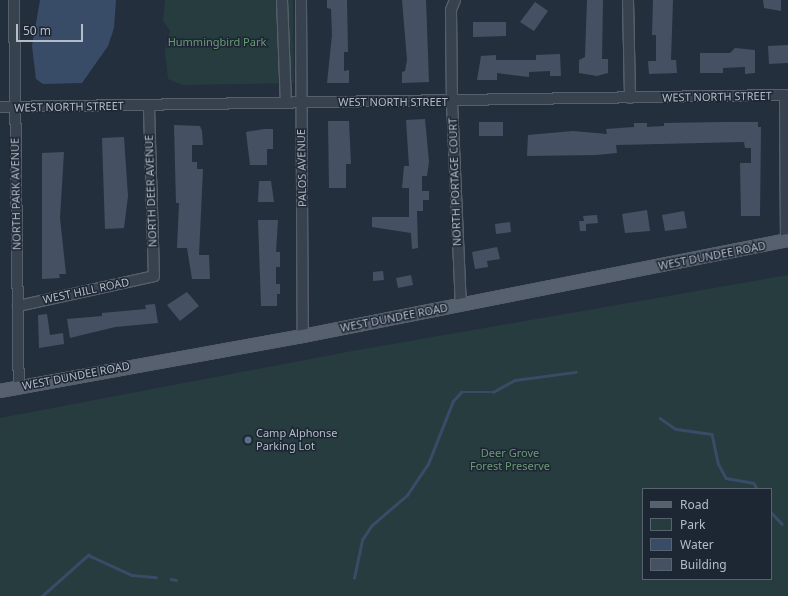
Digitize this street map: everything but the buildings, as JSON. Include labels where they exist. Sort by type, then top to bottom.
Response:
[{"type":"main road","name":"WEST DUNDEE ROAD","points":[[0,391],[303,336],[787,241]]},
{"type":"street","name":"NORTH PARK AVENUE","points":[[14,0],[19,387]]},
{"type":"street","points":[[282,0],[286,103]]},
{"type":"street","name":"PALOS AVENUE","points":[[301,0],[303,336]]},
{"type":"street","name":"NORTH PORTAGE COURT","points":[[455,0],[451,10],[452,102],[461,305]]},
{"type":"street","points":[[628,0],[630,98]]},
{"type":"street","name":"WEST NORTH STREET","points":[[0,107],[149,106],[301,102],[452,102],[786,95],[787,241]]},
{"type":"street","name":"NORTH DEER AVENUE","points":[[149,106],[154,276]]},
{"type":"street","name":"WEST HILL ROAD","points":[[18,306],[154,276]]},
{"type":"green space","name":"Hummingbird Park","points":[[165,0],[293,0],[294,83],[183,85],[168,79],[165,51],[170,31],[163,20]]},
{"type":"green space","name":"Deer Grove Forest Preserve","points":[[788,275],[788,596],[0,596],[0,418],[347,352]]},
{"type":"water","points":[[40,0],[116,0],[114,28],[108,46],[82,83],[43,84],[36,79],[32,46]]},
{"type":"waterway","points":[[354,578],[362,540],[371,526],[407,495],[428,464],[453,401],[461,392],[493,392],[515,380],[575,372]]},
{"type":"waterway","points":[[660,418],[676,429],[712,434],[718,463],[726,478],[754,483],[756,488]]},
{"type":"waterway","points":[[772,513],[782,524]]},
{"type":"waterway","points":[[42,596],[88,555],[132,575],[156,577]]},
{"type":"waterway","points":[[171,579],[176,580]]},
{"type":"place","name":"Camp Alphonse Parking Lot","points":[[248,440]]}]
